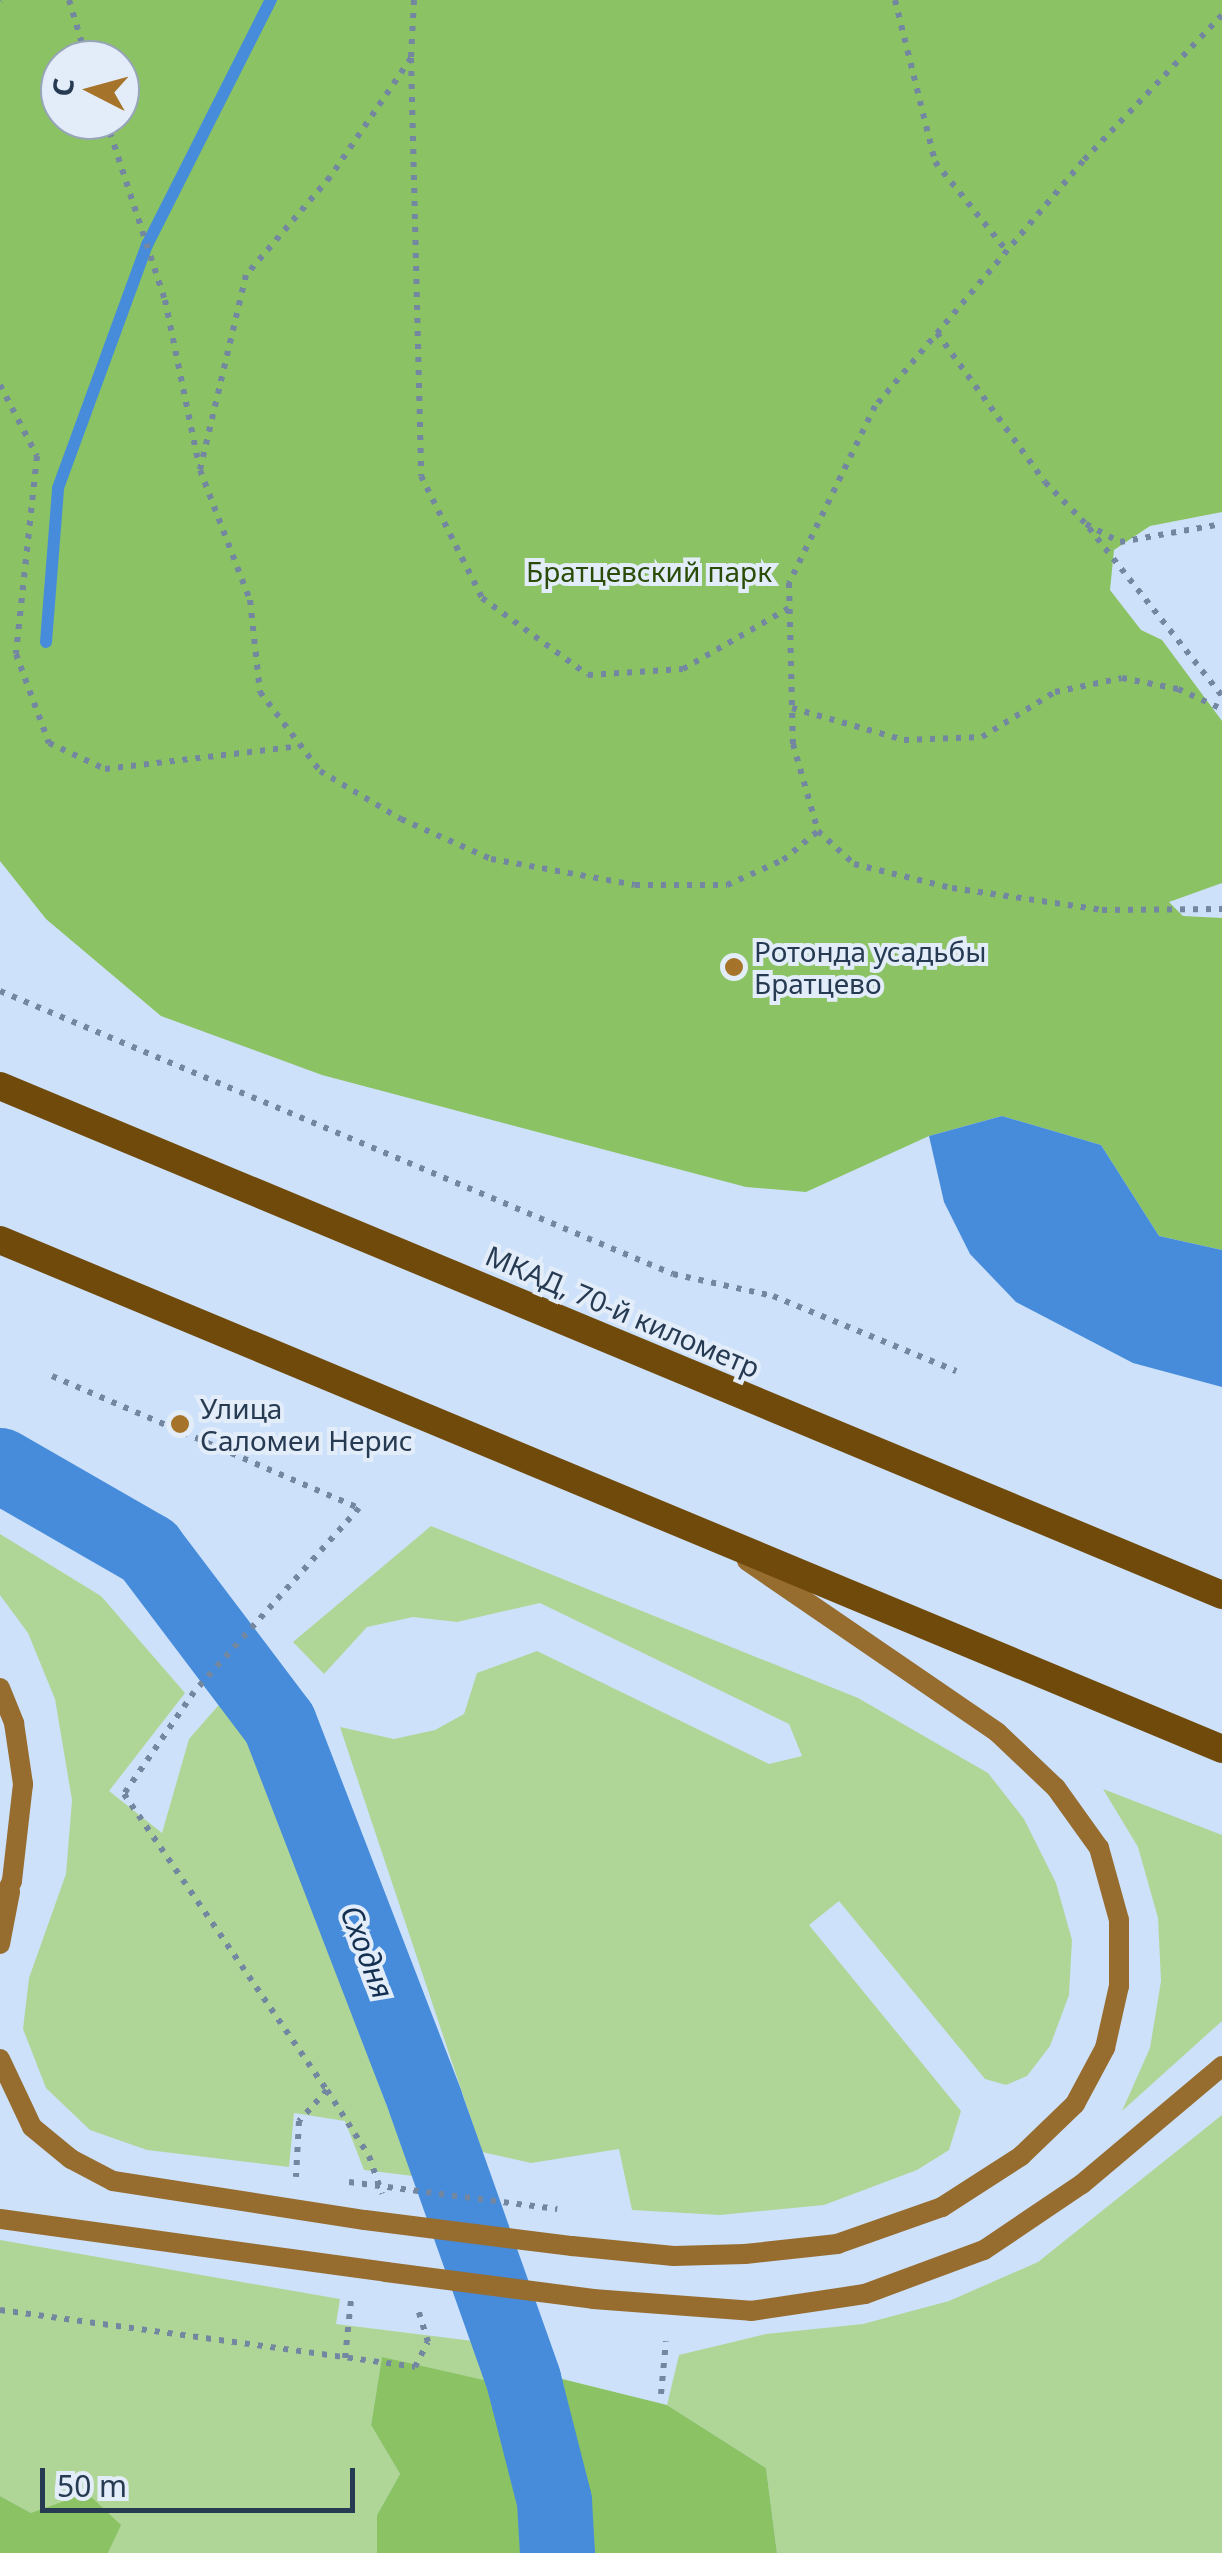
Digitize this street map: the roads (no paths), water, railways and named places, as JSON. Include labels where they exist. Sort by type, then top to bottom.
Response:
[{"type":"highway","name":"МКАД, 70-й километр","points":[[0,1086],[1222,1595]]},
{"type":"highway","points":[[0,1240],[1222,1748]]},
{"type":"main road","points":[[0,2059],[32,2127],[113,2181],[365,2220],[674,2256],[744,2254],[836,2244],[942,2207],[1021,2156],[1074,2104],[1105,2048],[1120,1986],[1119,1920],[1100,1848],[1056,1788],[998,1732],[717,1540]]},
{"type":"main road","points":[[0,1688],[14,1722],[23,1784],[12,1882],[0,1944]]},
{"type":"main road","points":[[0,1906],[12,1882]]},
{"type":"main road","points":[[0,2219],[593,2299],[750,2311],[865,2294],[984,2250],[1082,2184],[1222,2066]]},
{"type":"water","points":[[1002,1116],[1101,1145],[1159,1236],[1222,1250],[1222,1387],[1133,1363],[1016,1302],[970,1254],[944,1202],[929,1136]]},
{"type":"water","points":[[550,2376],[590,2519],[595,2553],[522,2553],[522,2483],[493,2382]]},
{"type":"waterway","points":[[46,642],[58,488],[147,245],[271,0]]},
{"type":"waterway","name":"Сходня","points":[[0,1465],[148,1550],[279,1723],[425,2102],[523,2379],[554,2501],[557,2553]]},
{"type":"place","name":"Ротонда усадьбы Братцево","points":[[734,967]]},
{"type":"place","name":"Улица Саломеи Нерис","points":[[180,1424]]},
{"type":"park label","name":"Братцевский парк","points":[[649,571]]}]
